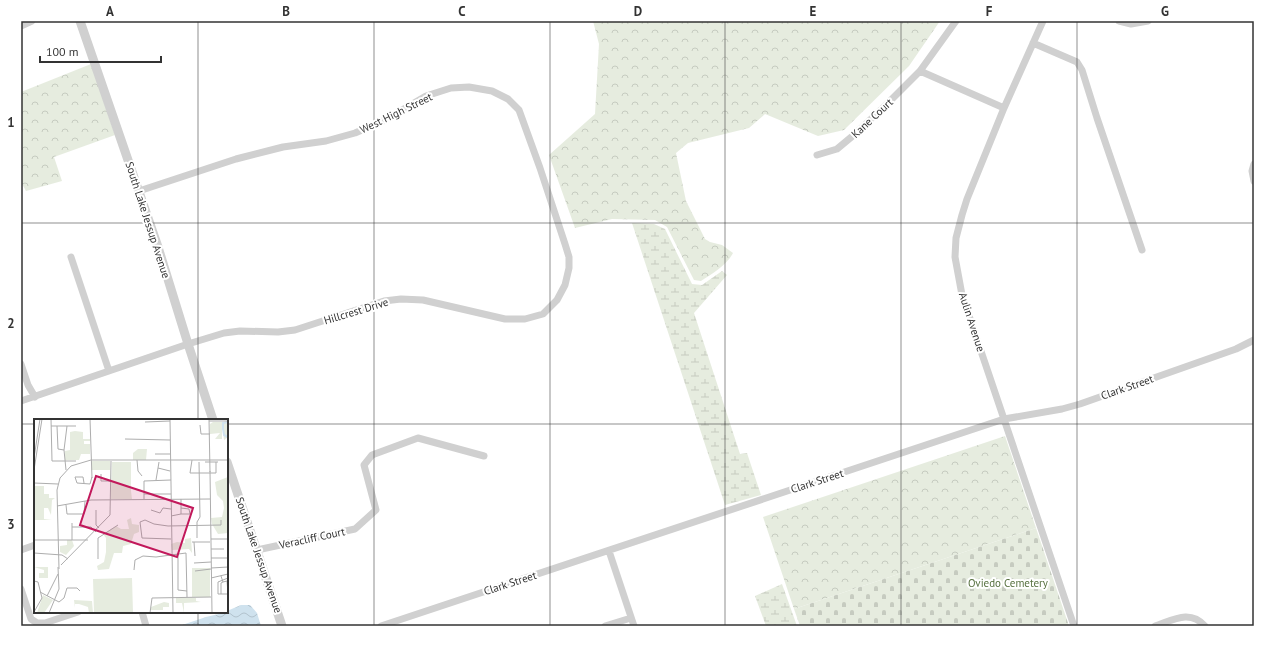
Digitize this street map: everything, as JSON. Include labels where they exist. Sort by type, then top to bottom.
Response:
[{"type":"street","points":[[21,26],[32,21]]},
{"type":"street","name":"South Lake Jessup Avenue","points":[[80,21],[139,191],[213,419]]},
{"type":"street","name":"Kane Court","points":[[817,155],[837,149],[887,104],[920,71],[956,21]]},
{"type":"street","name":"Aulin Avenue","points":[[1043,21],[1004,108],[967,199],[956,238],[955,257],[962,295],[1074,626]]},
{"type":"street","points":[[1119,21],[1131,24],[1148,21]]},
{"type":"street","points":[[1033,43],[1078,62],[1082,70],[1142,250]]},
{"type":"street","points":[[920,71],[1004,108]]},
{"type":"street","name":"West High Street","points":[[139,191],[236,159],[283,147],[326,141],[355,133],[385,120],[426,96],[451,88],[469,87],[492,91],[508,98],[518,110],[540,168]]},
{"type":"street","points":[[1254,164],[1252,171],[1254,181]]},
{"type":"street","name":"Hillcrest Drive","points":[[21,401],[224,333],[240,331],[278,332],[295,330],[384,301],[402,299],[423,300],[505,320],[526,319],[543,314],[557,300],[565,285],[569,268],[569,257],[540,168]]},
{"type":"street","points":[[71,257],[109,371]]},
{"type":"street","name":"Clark Street","points":[[381,626],[1004,419],[1062,409],[1080,404],[1236,349],[1254,340]]},
{"type":"street","points":[[21,364],[28,384],[35,397]]},
{"type":"street","name":"Veracliff Court","points":[[257,550],[355,529],[376,510],[364,465],[372,455],[418,438],[484,456]]},
{"type":"street","name":"South Lake Jessup Avenue","points":[[228,465],[282,626]]},
{"type":"street","points":[[21,550],[34,545]]},
{"type":"street","points":[[609,551],[634,626]]},
{"type":"street","points":[[21,589],[31,619],[37,623],[45,623],[75,613]]},
{"type":"street","points":[[142,613],[146,626]]},
{"type":"street","points":[[1155,626],[1183,616],[1191,616],[1205,626]]},
{"type":"street","points":[[605,626],[631,618]]},
{"type":"green space","points":[[593,21],[940,21],[909,66],[844,130],[818,136],[765,114],[749,128],[688,143],[676,153],[686,201],[705,239],[722,245],[733,253],[723,265],[701,281],[694,280],[667,227],[655,220],[612,219],[575,228],[549,155],[595,114],[599,44]]},
{"type":"green space","points":[[91,64],[115,135],[54,157],[62,181],[26,191],[21,182],[21,92]]},
{"type":"green space","points":[[632,223],[654,224],[665,229],[692,284],[702,285],[722,271],[727,275],[694,313],[740,454],[747,453],[761,495],[725,505]]},
{"type":"green space","points":[[1005,436],[1036,528],[794,609],[763,517]]},
{"type":"green space","name":"Oviedo Cemetery","points":[[1036,528],[1069,626],[800,626],[794,609]]},
{"type":"green space","points":[[782,584],[797,626],[766,626],[755,596]]},
{"type":"water","points":[[241,605],[250,605],[257,613],[261,626],[179,626],[206,617],[228,613],[228,611]]}]
